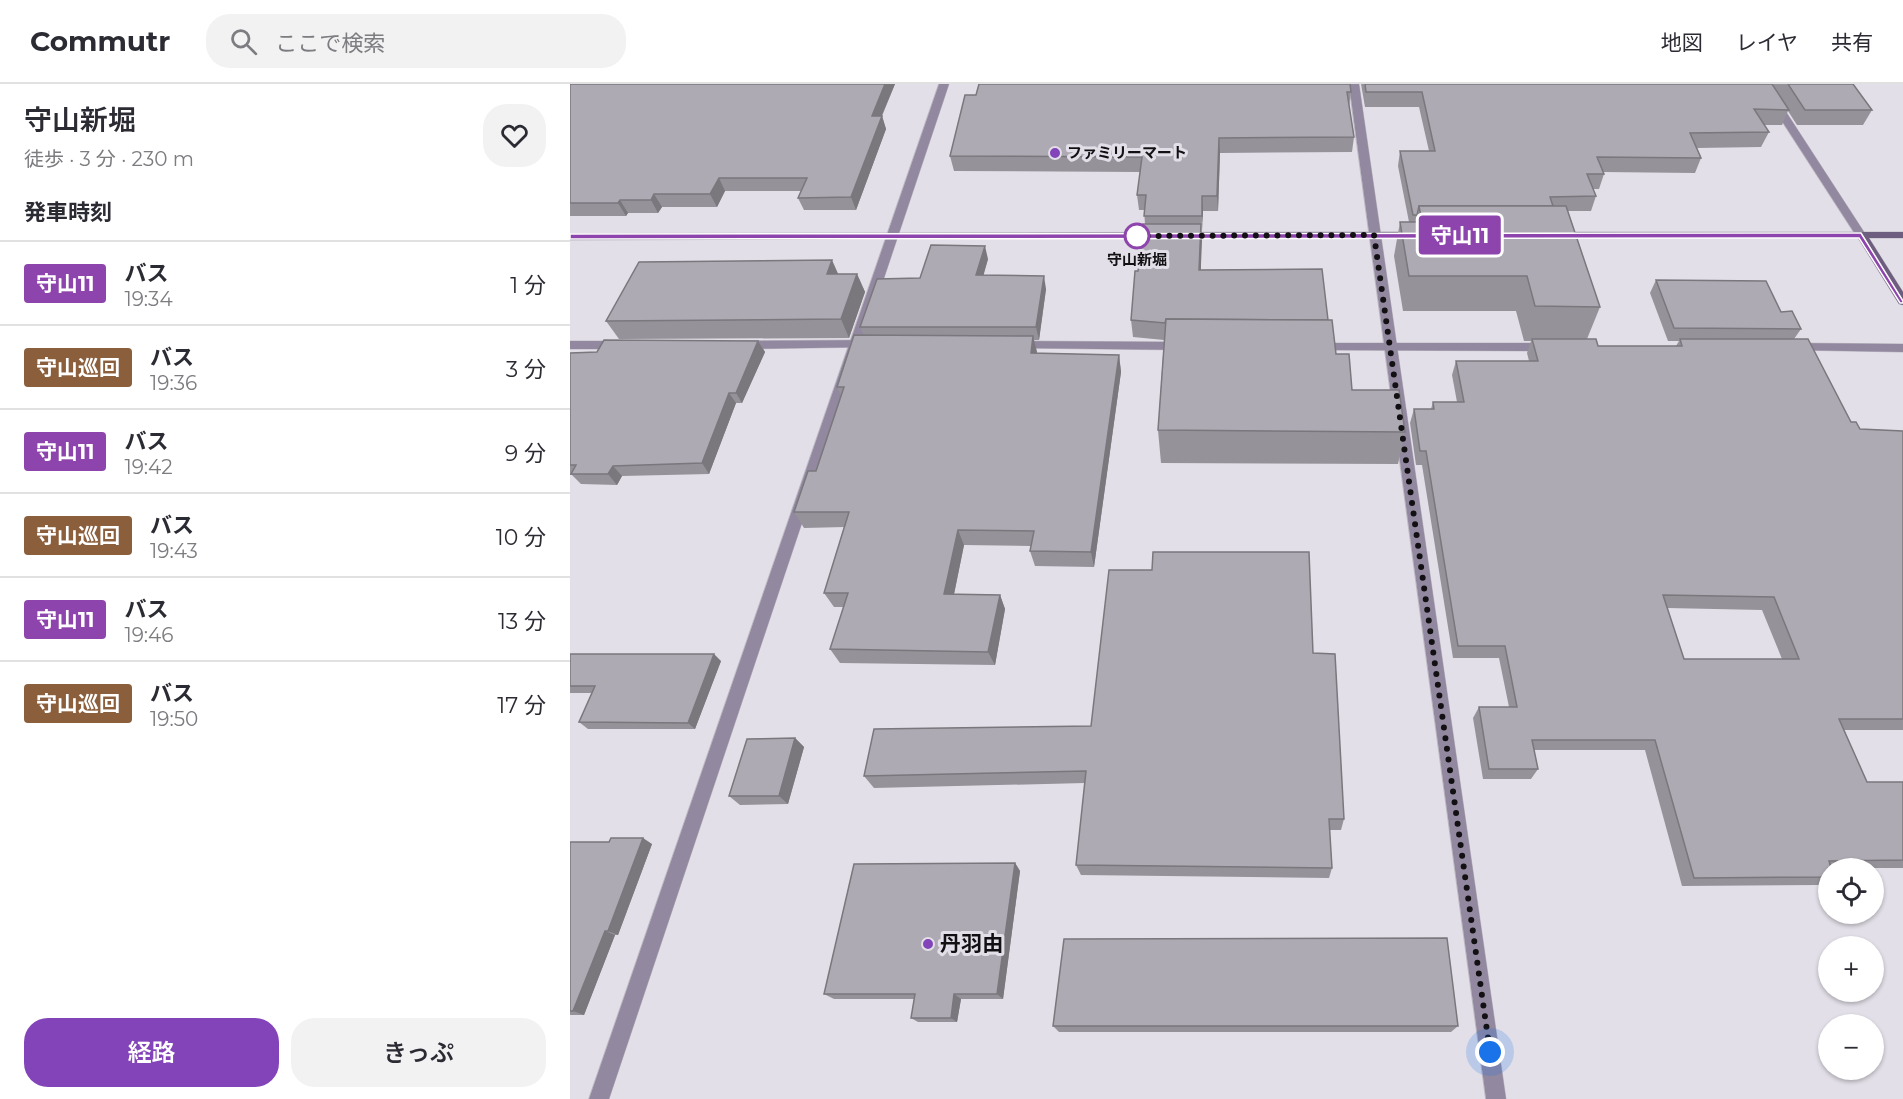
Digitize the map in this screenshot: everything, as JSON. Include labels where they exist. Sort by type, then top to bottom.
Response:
[{"type":"street","points":[[599,1099],[854,344],[945,84]]},
{"type":"street","points":[[1354,84],[1497,1099]]},
{"type":"street","points":[[1763,84],[1903,301]]},
{"type":"street","points":[[570,237],[1434,235]]},
{"type":"street","points":[[1540,235],[1903,235]]},
{"type":"street","points":[[724,345],[878,344]]},
{"type":"street","points":[[570,345],[629,345]]},
{"type":"street","points":[[1009,345],[1200,346]]},
{"type":"street","points":[[1308,347],[1558,347]]},
{"type":"street","points":[[1784,347],[1903,348]]},
{"type":"building","points":[[570,84],[885,84],[872,116],[882,116],[851,197],[798,198],[807,178],[719,178],[710,194],[654,194],[651,200],[570,203]]},
{"type":"building","points":[[979,84],[1350,84],[1351,92],[1347,92],[1354,137],[1219,138],[1217,196],[1202,196],[1202,216],[1144,216],[1146,195],[1137,195],[1142,157],[950,156],[965,95],[976,95]]},
{"type":"building","points":[[1365,84],[1772,84],[1789,110],[1754,109],[1769,132],[1690,133],[1701,158],[1597,157],[1604,174],[1587,174],[1596,196],[1550,197],[1553,206],[1419,206],[1417,215],[1413,215],[1400,151],[1435,151],[1422,92],[1366,92]]},
{"type":"building","points":[[1788,84],[1853,84],[1872,110],[1805,110]]},
{"type":"building","points":[[1419,206],[1566,206],[1600,307],[1535,306],[1527,276],[1409,276],[1400,222],[1422,222]]},
{"type":"building","points":[[1143,224],[1201,224],[1199,270],[1322,269],[1328,320],[1166,319],[1165,323],[1131,320],[1135,271],[1138,271]]},
{"type":"building","points":[[931,245],[985,246],[976,275],[1044,276],[1036,327],[860,327],[877,279],[920,278]]},
{"type":"building","points":[[832,260],[827,274],[857,274],[841,319],[606,321],[639,262]]},
{"type":"building","points":[[1656,280],[1766,281],[1781,312],[1792,311],[1801,329],[1674,328]]},
{"type":"building","points":[[1166,319],[1332,320],[1336,354],[1349,354],[1352,390],[1399,390],[1405,432],[1158,430]]},
{"type":"building","points":[[854,335],[1033,336],[1031,353],[1119,355],[1091,552],[1030,551],[1034,531],[958,530],[944,594],[1000,595],[988,652],[830,649],[848,593],[824,593],[849,512],[794,512],[808,471],[816,471],[844,387],[837,387]]},
{"type":"building","points":[[1532,339],[1596,339],[1598,346],[1682,346],[1680,339],[1808,339],[1851,422],[1856,422],[1860,429],[1903,431],[1903,719],[1839,719],[1867,782],[1903,782],[1903,860],[1818,858],[1818,877],[1694,878],[1655,740],[1532,740],[1538,769],[1489,769],[1479,707],[1517,707],[1505,646],[1458,646],[1426,451],[1420,451],[1414,409],[1434,409],[1433,402],[1464,402],[1456,361],[1538,361]],"holes":[[[1663,595],[1774,597],[1799,659],[1684,659]]]},
{"type":"building","points":[[604,340],[758,341],[736,393],[729,393],[702,463],[613,466],[608,474],[571,474],[576,465],[570,465],[570,353],[597,352]]},
{"type":"building","points":[[1153,552],[1309,552],[1313,653],[1335,654],[1344,819],[1329,819],[1332,868],[1076,865],[1086,771],[864,776],[874,729],[1091,726],[1109,570],[1152,570]]},
{"type":"building","points":[[570,654],[714,654],[688,723],[579,722],[595,686],[570,686]]},
{"type":"building","points":[[795,738],[779,796],[729,796],[747,739]]},
{"type":"building","points":[[611,838],[643,838],[608,931],[605,931],[573,1011],[570,1011],[570,842],[609,842]]},
{"type":"building","points":[[1015,863],[997,994],[954,994],[951,1018],[911,1018],[915,994],[824,994],[854,864]]},
{"type":"building","points":[[1447,938],[1458,1026],[1053,1026],[1064,939]]},
{"type":"bus line","name":"守山11","points":[[570,237],[1861,235],[1903,301]]},
{"type":"place","name":"ファミリーマート","points":[[1055,153]]},
{"type":"place","name":"守山新堀","points":[[1137,236]]},
{"type":"place","name":"丹羽由","points":[[928,944]]},
{"type":"route","points":[[1137,236],[1374,235],[1490,1052]]}]
